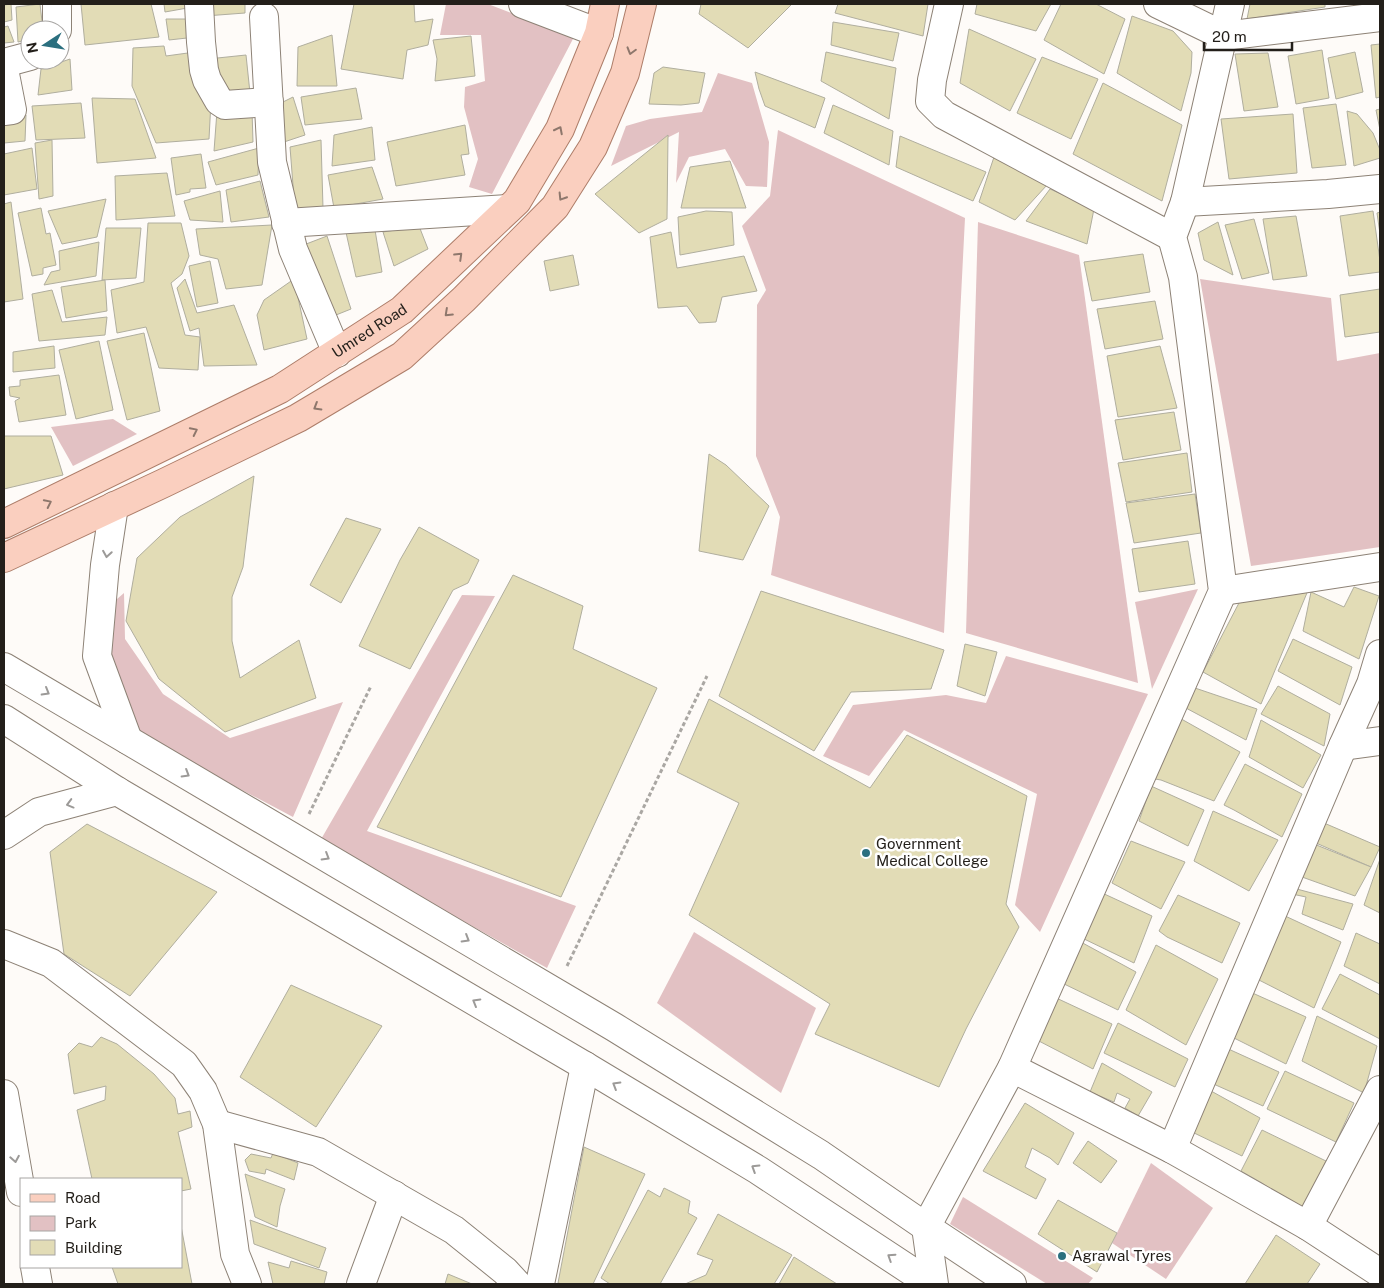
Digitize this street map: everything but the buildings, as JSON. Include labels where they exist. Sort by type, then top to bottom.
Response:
[{"type":"main road","name":"Umred Road","points":[[4,524],[280,389],[402,310],[517,201],[560,129],[599,33],[605,4]]},
{"type":"main road","points":[[4,558],[298,418],[402,356],[464,299],[555,207],[593,147],[625,73],[642,4]]},
{"type":"street","points":[[57,4],[57,20]]},
{"type":"street","points":[[199,4],[204,70],[207,80],[219,101],[225,104],[269,102]]},
{"type":"street","points":[[523,4],[599,33]]},
{"type":"street","points":[[949,4],[932,80],[930,101],[944,116],[1172,237]]},
{"type":"street","points":[[1158,4],[1224,36],[1380,18]]},
{"type":"street","points":[[933,1284],[926,1227],[1012,1068],[1223,591],[1183,277],[1172,237],[1185,202],[1230,4]]},
{"type":"street","points":[[264,17],[272,162],[293,249],[337,353]]},
{"type":"street","points":[[4,63],[20,59]]},
{"type":"street","points":[[4,69],[12,110],[4,111]]},
{"type":"street","points":[[1185,202],[1328,194],[1380,189]]},
{"type":"street","points":[[286,223],[508,209]]},
{"type":"street","points":[[114,506],[105,564],[97,656],[128,740]]},
{"type":"street","points":[[1223,591],[1380,567]]},
{"type":"street","points":[[1172,1148],[1371,684],[1380,654]]},
{"type":"street","points":[[4,667],[554,992],[822,1155],[1012,1284]]},
{"type":"street","points":[[4,719],[117,791],[758,1170],[933,1284]]},
{"type":"street","points":[[1343,746],[1380,742]]},
{"type":"street","points":[[4,835],[39,812],[117,791]]},
{"type":"street","points":[[4,944],[52,963],[184,1064],[203,1091],[217,1124],[235,1254],[247,1284]]},
{"type":"street","points":[[540,1284],[585,1066]]},
{"type":"street","points":[[1012,1068],[1172,1148],[1308,1226],[1380,1273]]},
{"type":"street","points":[[1308,1226],[1380,1090]]},
{"type":"street","points":[[4,1094],[20,1186]]},
{"type":"street","points":[[217,1124],[318,1152],[454,1230],[517,1284]]},
{"type":"street","points":[[360,1284],[394,1195]]},
{"type":"street","points":[[35,1268],[38,1284]]},
{"type":"path","points":[[554,992],[707,676]]},
{"type":"path","points":[[297,840],[371,686]]},
{"type":"green space","points":[[446,4],[488,4],[574,37],[492,194],[469,187],[478,159],[464,107],[465,87],[485,81],[481,35],[440,35]]},
{"type":"green space","points":[[718,73],[752,83],[769,142],[767,187],[746,186],[725,149],[689,157],[676,183],[679,132],[611,166],[626,126],[650,119],[702,112]]},
{"type":"green space","points":[[778,130],[965,218],[944,633],[771,575],[780,517],[756,456],[757,305],[766,290],[742,226],[770,196]]},
{"type":"green space","points":[[978,222],[1079,255],[1138,683],[966,633]]},
{"type":"green space","points":[[1200,279],[1331,298],[1337,361],[1380,353],[1380,547],[1251,566]]},
{"type":"green space","points":[[113,419],[137,434],[73,466],[51,427]]},
{"type":"green space","points":[[1198,589],[1152,689],[1135,602]]},
{"type":"green space","points":[[124,593],[125,639],[163,694],[230,738],[343,702],[293,817],[138,735],[107,651],[110,605]]},
{"type":"green space","points":[[462,595],[495,596],[367,831],[576,906],[547,968],[320,841]]},
{"type":"green space","points":[[1006,656],[1148,694],[1040,932],[1015,905],[1037,794],[904,730],[869,776],[823,756],[853,705],[946,695],[986,703]]},
{"type":"green space","points":[[694,932],[816,1008],[781,1093],[657,1003]]},
{"type":"green space","points":[[1151,1163],[1213,1208],[1166,1279],[1112,1243]]},
{"type":"green space","points":[[963,1197],[1093,1278],[1088,1284],[1047,1284],[950,1224]]},
{"type":"place","name":"Government Medical College","points":[[866,853]]},
{"type":"place","name":"Agrawal Tyres","points":[[1062,1256]]}]
